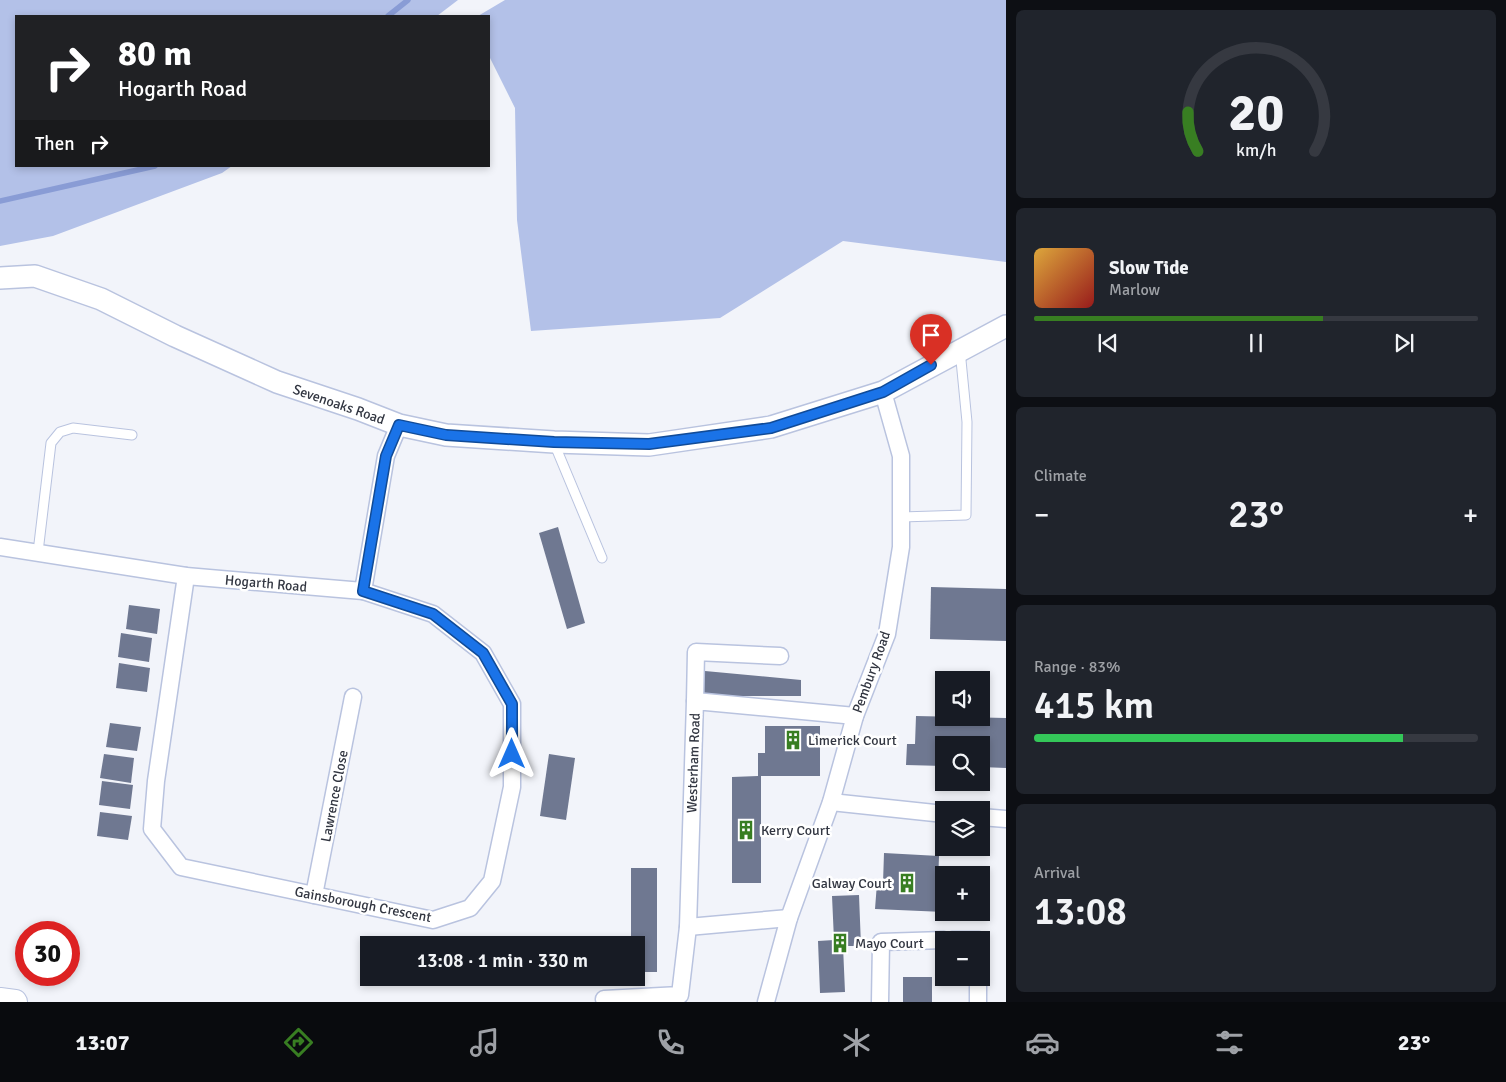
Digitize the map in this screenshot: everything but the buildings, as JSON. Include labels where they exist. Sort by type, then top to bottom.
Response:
[{"type":"main road","points":[[0,1000],[15,1002]]},
{"type":"street","name":"Sevenoaks Road","points":[[0,278],[35,276],[101,299],[175,336],[277,382],[399,425],[446,435],[554,442],[649,444],[771,428],[883,392],[1006,326]]},
{"type":"street","name":"Pembury Road","points":[[766,1002],[789,918],[832,802],[855,716],[887,634],[901,547],[901,456],[883,392]]},
{"type":"street","points":[[363,591],[386,456],[399,425]]},
{"type":"street","name":"Hogarth Road","points":[[0,548],[38,552],[186,576],[363,591]]},
{"type":"street","name":"Gainsborough Crescent","points":[[186,576],[156,781],[152,829],[180,867],[433,920],[470,908],[492,881],[512,787],[512,704],[483,653],[433,614],[363,591]]},
{"type":"street","points":[[694,701],[696,652],[780,656]]},
{"type":"street","name":"Lawrence Close","points":[[314,895],[353,697]]},
{"type":"street","name":"Westerham Road","points":[[604,999],[680,995],[688,927],[694,701],[855,716]]},
{"type":"street","points":[[832,802],[935,813]]},
{"type":"street","points":[[990,818],[1006,819]]},
{"type":"street","points":[[688,927],[789,918]]},
{"type":"street","points":[[880,1002],[881,942],[935,940]]},
{"type":"street","points":[[978,986],[978,1002]]},
{"type":"lane","points":[[901,516],[966,515],[967,422],[960,350]]},
{"type":"lane","points":[[38,552],[51,443],[60,432],[73,428],[132,435]]},
{"type":"lane","points":[[554,442],[602,558]]},
{"type":"shaded area","points":[[0,0],[458,0],[438,15],[15,15],[15,167],[231,167],[222,173],[53,236],[0,246]]},
{"type":"shaded area","points":[[505,0],[1006,0],[1006,262],[843,241],[720,318],[531,331],[517,220],[515,108],[490,58],[490,15],[480,15]]},
{"type":"waterway","points":[[389,15],[408,0]]},
{"type":"waterway","points":[[0,201],[151,167]]},
{"type":"place","name":"Limerick Court","points":[[793,740]]},
{"type":"place","name":"Kerry Court","points":[[746,830]]},
{"type":"place","name":"Galway Court","points":[[907,883]]},
{"type":"place","name":"Mayo Court","points":[[840,943]]},
{"type":"route","points":[[512,754],[512,704],[483,653],[433,614],[363,591],[386,456],[399,425],[446,435],[554,442],[649,444],[771,428],[883,392],[931,365]]}]
